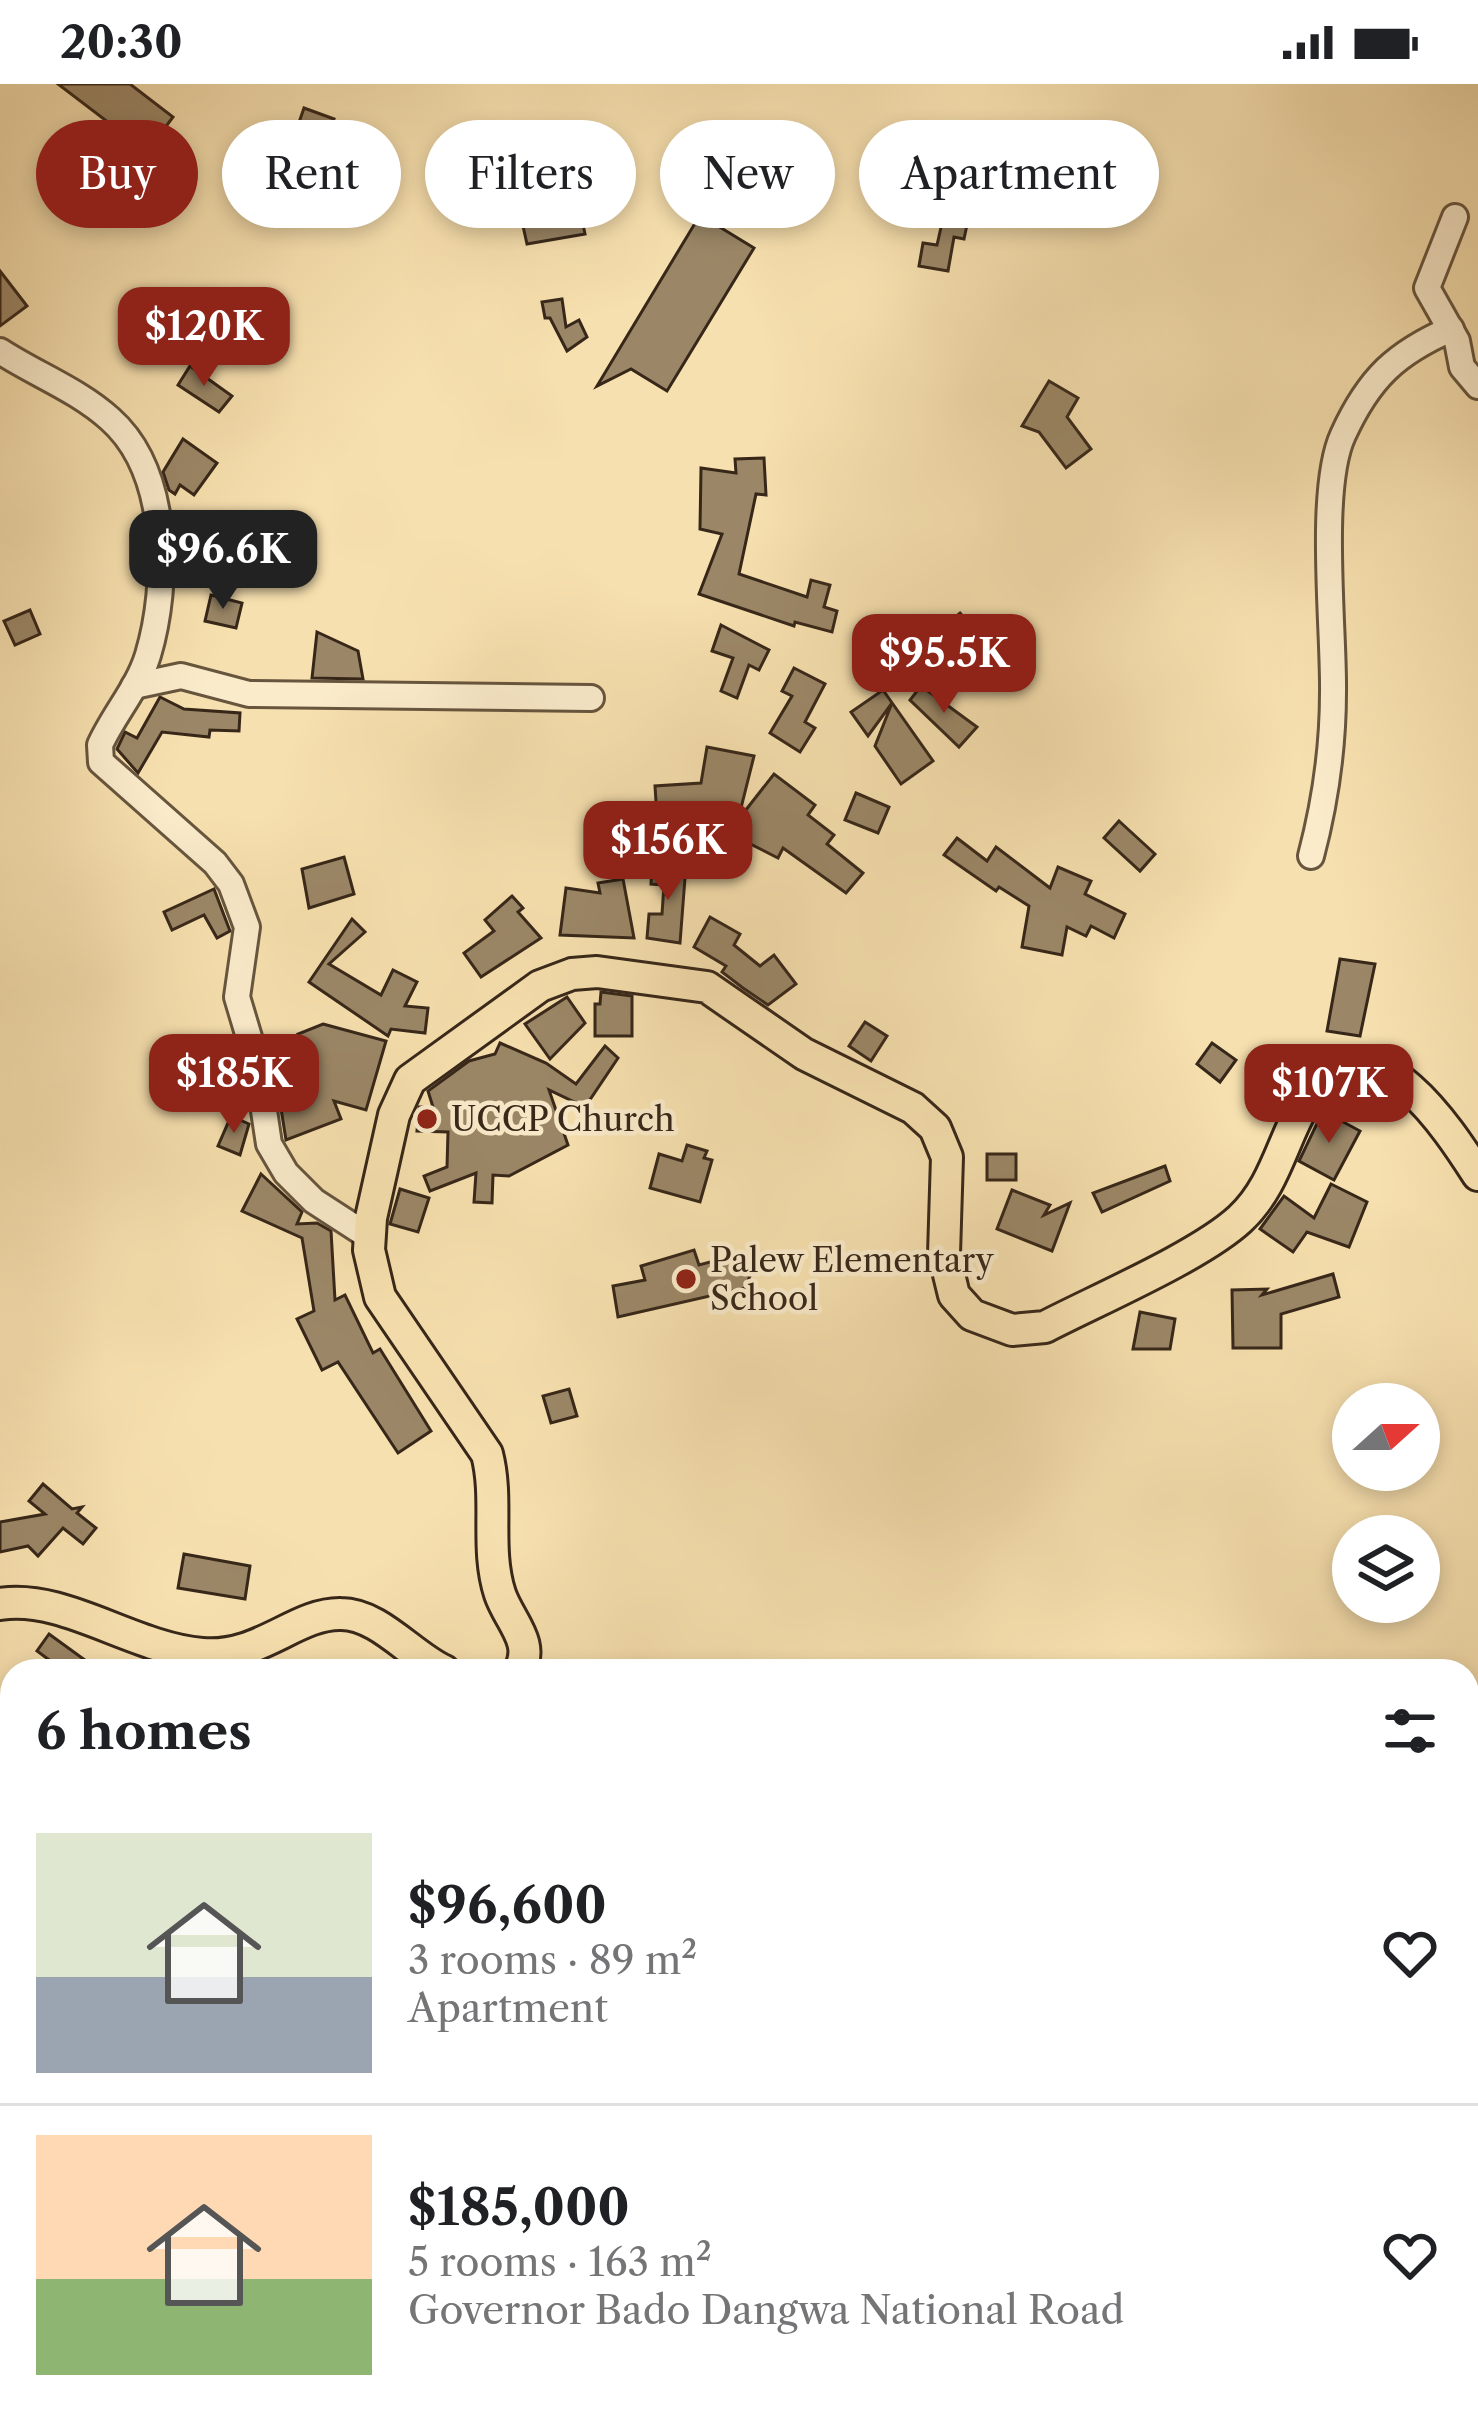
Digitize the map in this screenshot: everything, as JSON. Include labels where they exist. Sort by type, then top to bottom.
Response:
[{"type":"main road","points":[[526,1659],[524,1642],[500,1596],[494,1565],[493,1474],[487,1454],[380,1297],[368,1236],[400,1096],[422,1067],[556,979],[598,973],[685,981],[724,995],[804,1054],[913,1108],[935,1128],[947,1157],[944,1254],[954,1295],[972,1315],[1012,1330],[1046,1327],[1234,1224],[1276,1173],[1318,1085],[1337,1070],[1386,1072],[1418,1090],[1478,1175]]},
{"type":"main road","points":[[0,1604],[30,1601],[59,1608],[124,1637],[205,1654],[246,1652],[339,1613],[365,1619],[426,1659]]},
{"type":"street","points":[[1455,217],[1426,281],[1451,329],[1462,367],[1478,386]]},
{"type":"street","points":[[1311,856],[1327,783],[1334,696],[1333,500],[1341,438],[1378,375],[1404,350],[1451,329]]},
{"type":"street","points":[[0,351],[106,415],[140,464],[160,552],[154,624],[134,686],[100,745],[101,761],[204,852],[231,884],[247,927],[239,1013],[256,1064],[269,1144],[286,1174],[314,1201],[368,1236]]},
{"type":"street","points":[[134,686],[171,675],[249,694],[591,698]]},
{"type":"building","points":[[58,84],[130,84],[173,117],[171,120],[105,120]]},
{"type":"building","points":[[304,108],[334,119],[334,120],[300,120]]},
{"type":"building","points":[[523,228],[584,228],[585,234],[527,244]]},
{"type":"building","points":[[692,228],[721,228],[754,248],[667,391],[631,369],[597,386]]},
{"type":"building","points":[[941,228],[966,228],[964,239],[954,237],[948,271],[919,266],[923,243],[937,245]]},
{"type":"building","points":[[0,271],[27,306],[0,326]]},
{"type":"building","points":[[562,299],[566,327],[579,320],[587,337],[567,351],[550,318],[545,318],[542,302]]},
{"type":"building","points":[[190,366],[232,396],[219,412],[178,385]]},
{"type":"building","points":[[1049,381],[1078,398],[1067,417],[1091,449],[1066,468],[1039,432],[1022,426]]},
{"type":"building","points":[[183,439],[217,463],[194,495],[180,485],[175,494],[169,490],[163,472]]},
{"type":"building","points":[[764,458],[766,495],[756,494],[739,574],[807,597],[811,580],[830,585],[824,607],[837,611],[832,632],[795,622],[794,626],[699,594],[722,534],[700,529],[701,468],[736,473],[735,459]]},
{"type":"building","points":[[211,595],[242,603],[236,628],[205,621]]},
{"type":"building","points":[[30,610],[40,634],[15,645],[4,621]]},
{"type":"building","points":[[960,613],[992,651],[965,674],[947,653],[959,637],[914,660],[911,655]]},
{"type":"building","points":[[890,616],[912,660],[878,677],[856,633]]},
{"type":"building","points":[[721,625],[769,650],[759,670],[749,665],[737,698],[721,691],[733,658],[712,651]]},
{"type":"building","points":[[317,632],[358,651],[363,679],[312,678]]},
{"type":"building","points":[[794,668],[825,684],[805,722],[815,728],[800,752],[770,733],[792,696],[782,691]]},
{"type":"building","points":[[921,686],[977,727],[959,747],[910,700]]},
{"type":"building","points":[[883,690],[933,761],[901,784],[875,746],[892,703],[868,736],[851,712]]},
{"type":"building","points":[[160,697],[184,709],[240,713],[239,731],[210,730],[209,737],[162,732],[138,773],[117,749],[125,732],[137,738]]},
{"type":"building","points":[[707,747],[754,756],[738,820],[774,774],[815,805],[808,815],[834,835],[827,844],[863,873],[846,893],[783,848],[778,858],[693,815],[657,818],[655,786],[701,783]]},
{"type":"building","points":[[856,793],[889,807],[878,833],[845,820]]},
{"type":"building","points":[[1119,821],[1155,854],[1140,871],[1104,838]]},
{"type":"building","points":[[957,838],[987,861],[996,847],[1050,888],[1058,867],[1091,881],[1085,894],[1125,914],[1114,938],[1091,926],[1086,936],[1067,927],[1062,955],[1022,947],[1029,906],[999,887],[996,891],[944,855]]},
{"type":"building","points":[[344,857],[354,894],[309,908],[302,869]]},
{"type":"building","points":[[652,863],[686,865],[680,943],[647,938],[649,914],[662,914],[664,885],[651,884]]},
{"type":"building","points":[[623,879],[634,938],[560,935],[566,888],[600,893],[598,883]]},
{"type":"building","points":[[214,889],[230,931],[217,938],[204,915],[172,930],[164,912]]},
{"type":"building","points":[[512,896],[523,908],[518,912],[541,938],[481,977],[464,953],[494,931],[485,920]]},
{"type":"building","points":[[710,917],[740,934],[734,945],[760,966],[774,955],[796,984],[768,1005],[722,972],[726,966],[694,947]]},
{"type":"building","points":[[352,919],[365,932],[329,964],[381,995],[393,970],[417,982],[405,1006],[428,1008],[425,1033],[391,1029],[388,1036],[309,982]]},
{"type":"building","points":[[1340,959],[1375,964],[1360,1036],[1327,1031]]},
{"type":"building","points":[[601,992],[632,996],[632,1036],[595,1036],[595,1004],[600,1004]]},
{"type":"building","points":[[567,997],[585,1023],[550,1059],[525,1024]]},
{"type":"building","points":[[865,1022],[887,1036],[871,1061],[849,1046]]},
{"type":"building","points":[[323,1024],[386,1041],[366,1110],[334,1101],[341,1119],[286,1140],[276,1077],[300,1067],[306,1052],[298,1034]]},
{"type":"building","points":[[500,1043],[546,1063],[576,1084],[605,1046],[618,1058],[585,1107],[549,1090],[568,1145],[509,1176],[493,1175],[492,1203],[474,1202],[476,1173],[430,1191],[424,1176],[447,1167],[448,1132],[417,1131],[419,1107],[433,1107],[428,1091],[469,1061],[495,1054]]},
{"type":"building","points":[[1212,1043],[1236,1060],[1220,1082],[1197,1064]]},
{"type":"building","points":[[1323,1111],[1360,1131],[1334,1180],[1299,1161]]},
{"type":"building","points":[[231,1116],[249,1124],[240,1155],[218,1146]]},
{"type":"building","points":[[687,1145],[707,1151],[704,1158],[712,1160],[700,1202],[650,1188],[659,1154],[682,1161]]},
{"type":"building","points":[[987,1154],[1016,1154],[1016,1180],[987,1180]]},
{"type":"building","points":[[1165,1166],[1170,1181],[1102,1212],[1093,1193]]},
{"type":"building","points":[[261,1174],[302,1212],[297,1224],[317,1223],[331,1231],[335,1300],[345,1295],[373,1353],[380,1349],[431,1431],[398,1453],[338,1362],[322,1370],[297,1319],[314,1311],[302,1238],[242,1211]]},
{"type":"building","points":[[1331,1184],[1367,1202],[1349,1247],[1307,1232],[1293,1252],[1260,1229],[1284,1196],[1314,1218]]},
{"type":"building","points":[[400,1189],[429,1198],[418,1232],[390,1224]]},
{"type":"building","points":[[1012,1190],[1050,1205],[1044,1215],[1070,1203],[1052,1251],[997,1229]]},
{"type":"building","points":[[694,1250],[699,1265],[733,1256],[754,1266],[745,1288],[618,1317],[613,1286],[645,1280],[641,1266]]},
{"type":"building","points":[[1333,1274],[1339,1297],[1281,1314],[1281,1348],[1233,1348],[1232,1290],[1267,1289],[1262,1295]]},
{"type":"building","points":[[1140,1312],[1175,1319],[1170,1349],[1133,1349]]},
{"type":"building","points":[[569,1389],[577,1416],[551,1423],[543,1396]]},
{"type":"building","points":[[43,1484],[72,1509],[82,1507],[77,1513],[96,1528],[83,1544],[63,1528],[38,1556],[28,1546],[0,1552],[0,1522],[45,1514],[29,1501]]},
{"type":"building","points":[[184,1554],[250,1566],[245,1599],[178,1588]]},
{"type":"building","points":[[49,1634],[83,1659],[48,1659],[37,1651]]},
{"type":"place","name":"UCCP Church","points":[[427,1119]]},
{"type":"place","name":"Palew Elementary School","points":[[686,1279]]}]
